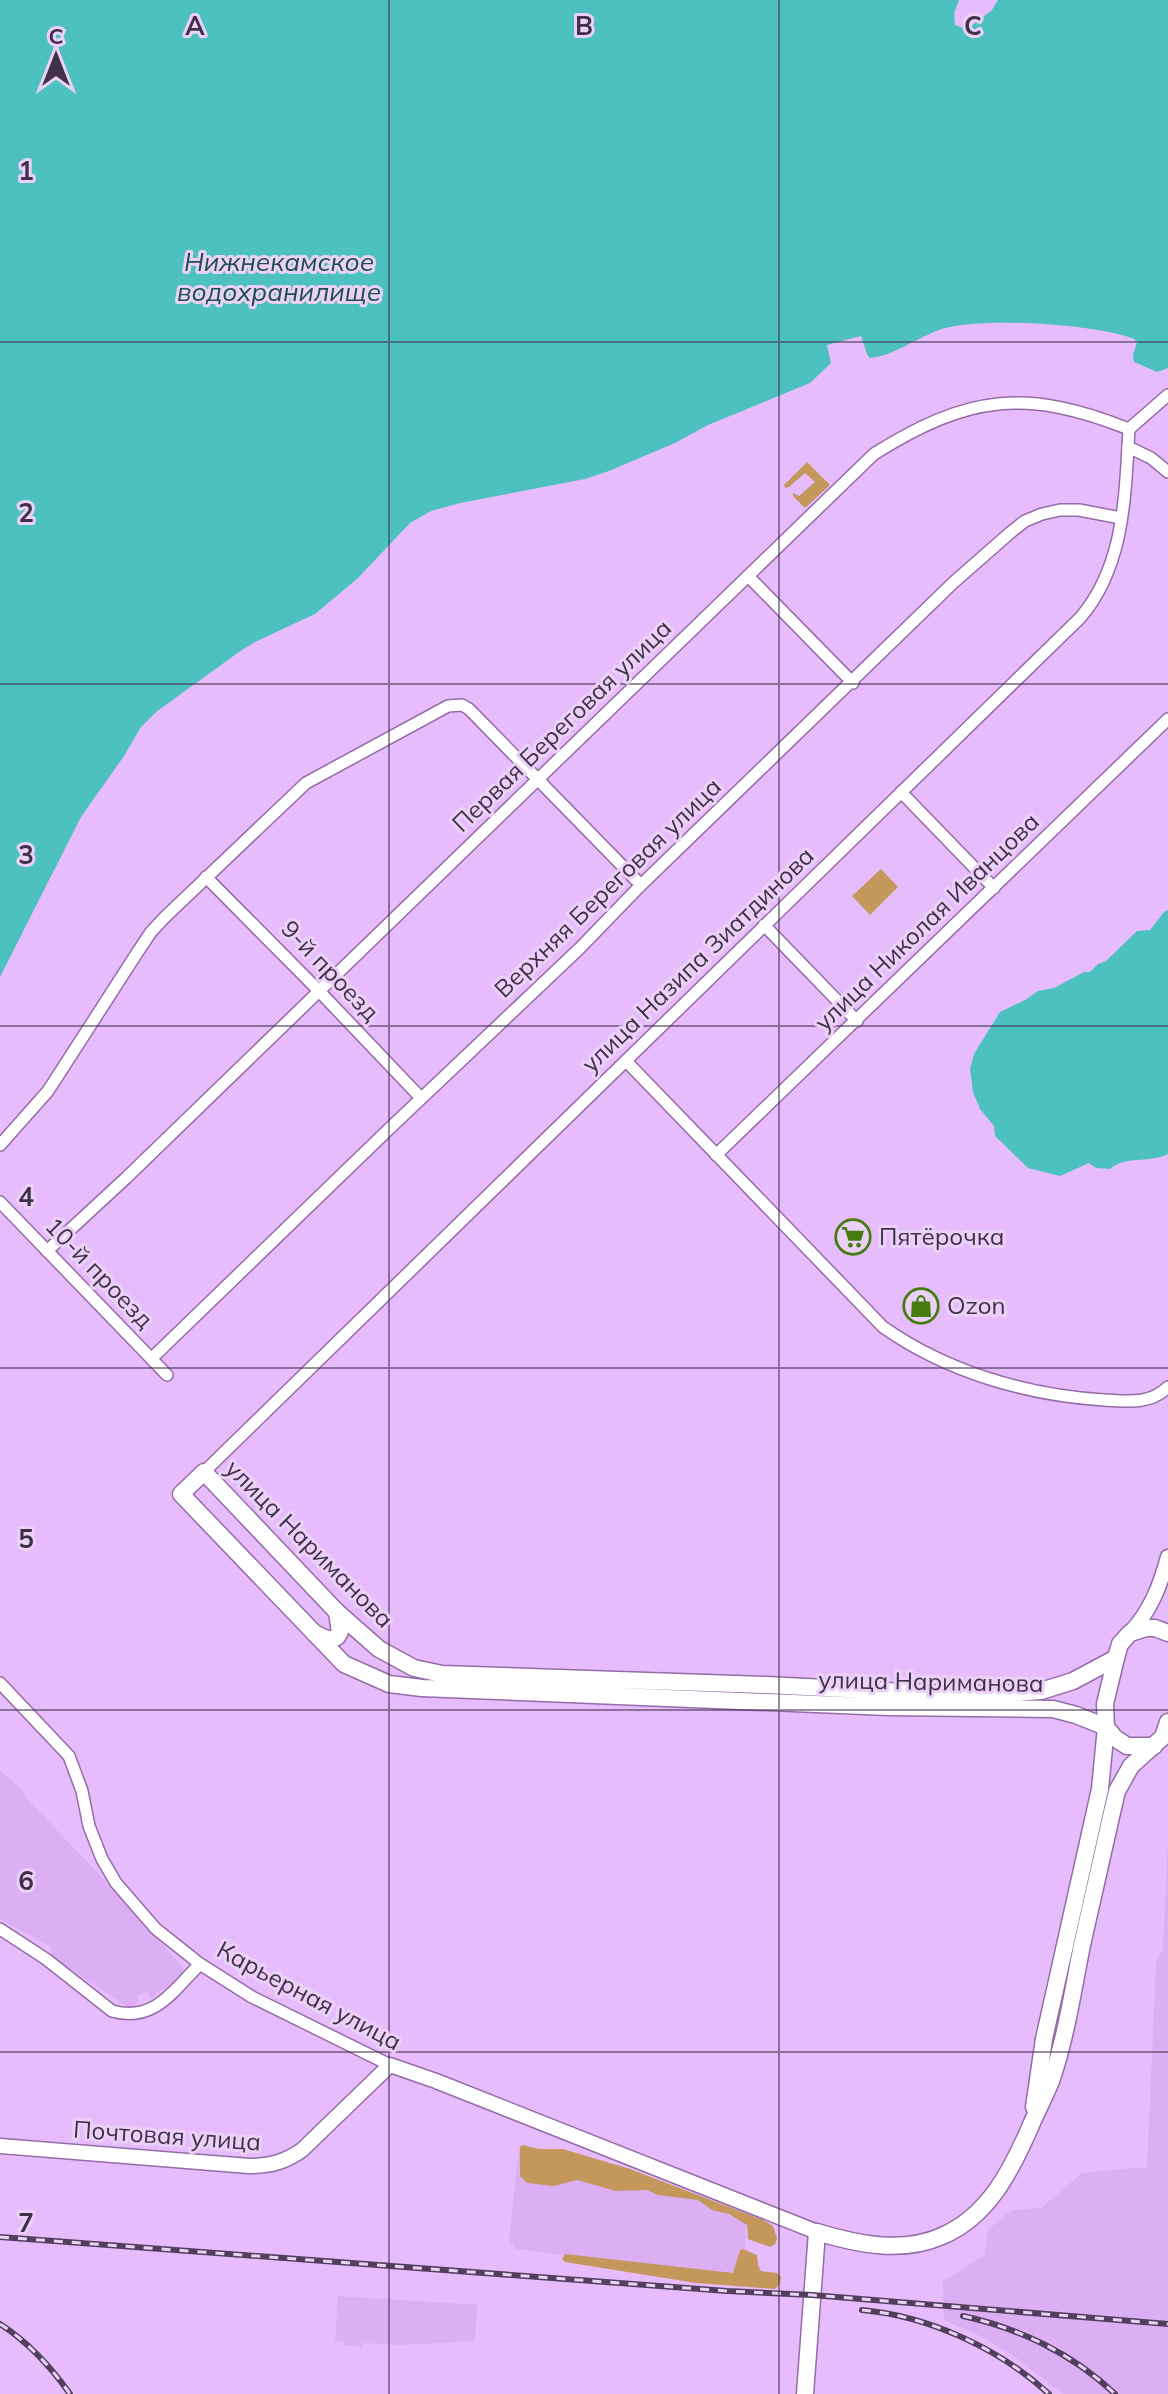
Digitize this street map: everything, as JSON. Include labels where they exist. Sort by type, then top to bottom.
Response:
[{"type":"main road","name":"улица Нариманова","points":[[1116,1658],[1073,1681],[1041,1691],[1003,1694],[454,1676],[414,1668],[379,1649],[337,1612],[204,1472],[181,1494],[344,1664],[389,1684],[889,1707],[1053,1709],[1106,1727],[1127,1746],[1163,1734]]},
{"type":"main road","points":[[312,1632],[329,1640],[337,1637],[340,1632],[337,1612]]},
{"type":"main road","points":[[1031,2125],[1044,2039],[1100,1789],[1105,1704],[1116,1658],[1120,1644],[1130,1633],[1155,1628],[1168,1633]]},
{"type":"main road","points":[[805,2394],[817,2232],[879,2245],[942,2237],[963,2224],[997,2191],[1014,2165],[1051,2081],[1117,1791],[1131,1766],[1163,1734]]},
{"type":"street","points":[[1129,429],[1168,395]]},
{"type":"street","name":"Первая Береговая улица","points":[[47,1251],[874,454],[940,417],[990,405],[1034,403],[1062,406],[1129,429]]},
{"type":"street","name":"улица Назипа Зиатдинова","points":[[204,1472],[1087,610],[1109,572],[1117,547],[1129,429]]},
{"type":"street","points":[[1128,447],[1151,458],[1168,472]]},
{"type":"street","name":"Верхняя Береговая улица","points":[[152,1358],[580,948],[954,582],[1025,521],[1042,514],[1079,510],[1121,518]]},
{"type":"street","points":[[748,576],[853,683]]},
{"type":"street","points":[[0,1145],[48,1091],[151,932],[206,877],[306,783],[448,706],[462,705],[469,709],[641,885]]},
{"type":"street","name":"улица Николая Иванцова","points":[[716,1155],[1168,719]]},
{"type":"street","points":[[901,792],[994,888]]},
{"type":"street","name":"9-й проезд","points":[[206,877],[421,1098]]},
{"type":"street","points":[[764,925],[857,1021]]},
{"type":"street","points":[[626,1061],[883,1327],[906,1342],[1006,1384],[1049,1394],[1135,1401],[1155,1397],[1168,1387]]},
{"type":"street","name":"10-й проезд","points":[[0,1202],[167,1375]]},
{"type":"street","points":[[1130,1633],[1154,1599],[1168,1557]]},
{"type":"street","name":"Карьерная улица","points":[[0,1683],[69,1756],[82,1791],[89,1826],[116,1883],[156,1929],[200,1964],[252,1997],[390,2065],[817,2232]]},
{"type":"street","points":[[0,1929],[46,1959],[112,2011],[123,2014],[147,2012],[158,2006],[200,1964]]},
{"type":"street","name":"Почтовая улица","points":[[0,2146],[269,2166],[288,2160],[302,2150],[390,2065]]},
{"type":"shaded area","points":[[807,462],[830,485],[805,508],[793,493],[799,496],[815,482],[805,473],[789,487],[785,488],[784,485]]},
{"type":"shaded area","points":[[881,869],[898,887],[870,915],[852,896]]},
{"type":"shaded area","points":[[0,1770],[25,1793],[24,1796],[180,1964],[185,1972],[175,1980],[176,1983],[155,1993],[151,1999],[147,1992],[137,1996],[139,2001],[131,2009],[60,1962],[52,1955],[51,1947],[0,1919]]},
{"type":"shaded area","points":[[1168,1840],[1168,2394],[1063,2394],[1015,2357],[980,2336],[944,2320],[943,2281],[985,2255],[988,2230],[1006,2214],[1014,2210],[1041,2208],[1082,2173],[1147,2167],[1156,1964],[1163,1948]]},
{"type":"shaded area","points":[[520,2147],[563,2149],[630,2169],[763,2220],[773,2226],[777,2238],[775,2244],[770,2247],[748,2239],[747,2225],[729,2214],[712,2210],[698,2200],[658,2195],[647,2190],[616,2191],[577,2180],[554,2186],[527,2183],[520,2176]]},
{"type":"shaded area","points":[[519,2148],[620,2172],[742,2216],[746,2224],[744,2278],[516,2249],[509,2241]]},
{"type":"shaded area","points":[[743,2249],[757,2255],[761,2271],[777,2273],[781,2277],[775,2289],[696,2283],[565,2262],[562,2259],[565,2254],[733,2273]]},
{"type":"shaded area","points":[[338,2296],[477,2305],[475,2341],[401,2345],[363,2343],[362,2347],[343,2345],[343,2341],[335,2341]]},
{"type":"water","name":"Нижнекамское водохранилище","points":[[0,0],[959,0],[954,13],[955,25],[967,29],[992,10],[998,0],[1168,0],[1168,368],[1157,372],[1134,362],[1137,343],[1134,339],[1066,326],[980,323],[956,326],[930,333],[888,354],[870,358],[861,336],[827,345],[831,363],[810,383],[708,425],[675,443],[609,471],[585,479],[431,511],[410,523],[358,578],[315,614],[239,652],[156,712],[141,727],[81,817],[0,977]]},
{"type":"water","points":[[1168,910],[1168,1154],[1123,1162],[1110,1169],[1096,1168],[1089,1163],[1060,1176],[1028,1168],[995,1136],[994,1126],[980,1109],[973,1092],[970,1069],[974,1054],[1000,1012],[1038,991],[1054,988],[1084,972],[1090,972],[1137,931],[1150,930]]},
{"type":"railway","points":[[0,2237],[812,2295],[1168,2324]]},
{"type":"railway","points":[[862,2310],[913,2319],[962,2337],[1009,2363],[1049,2394]]},
{"type":"railway","points":[[963,2316],[1044,2344],[1081,2367],[1115,2394]]},
{"type":"railway","points":[[0,2324],[38,2356],[70,2394]]},
{"type":"place","name":"Пятёрочка","points":[[853,1237]]},
{"type":"place","name":"Ozon","points":[[921,1306]]}]
